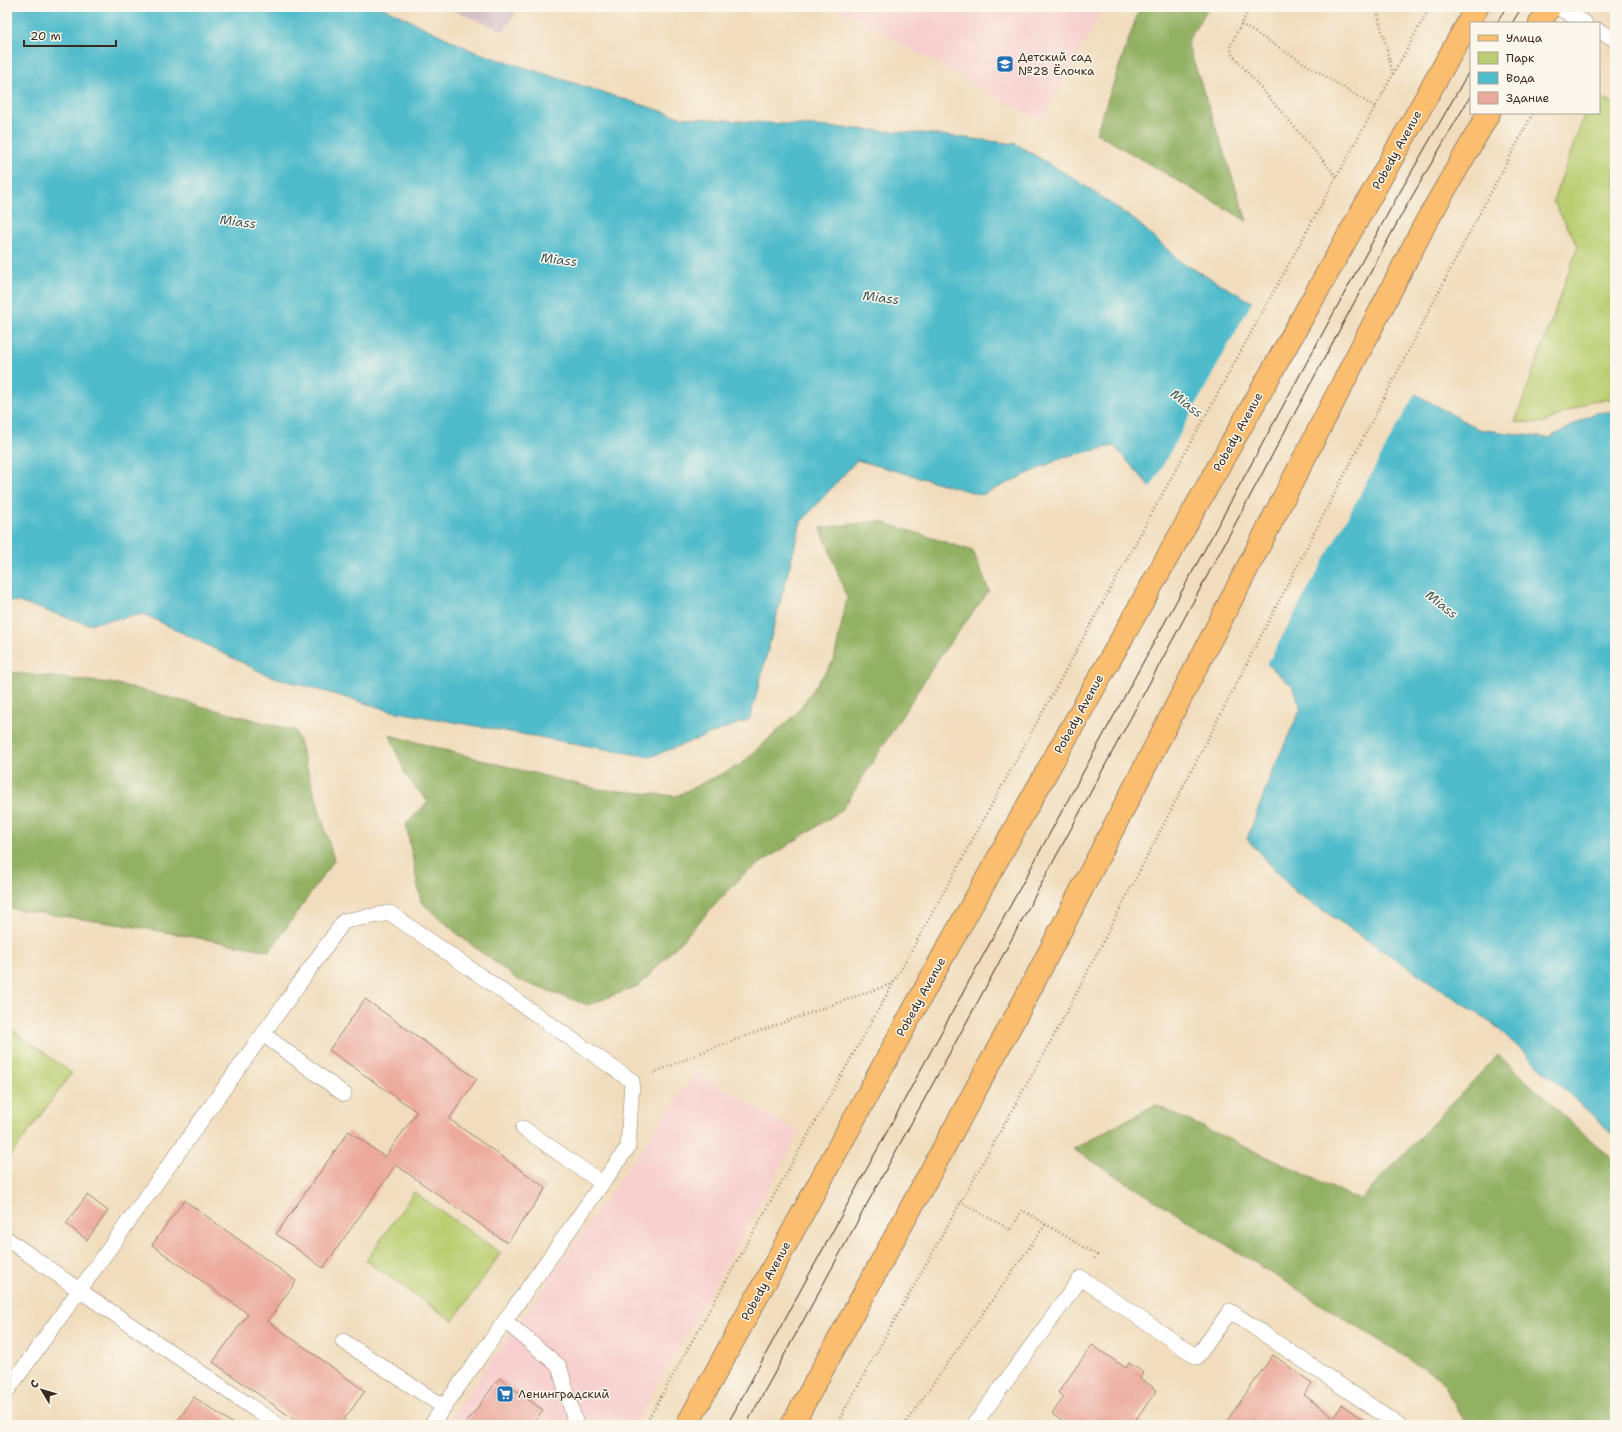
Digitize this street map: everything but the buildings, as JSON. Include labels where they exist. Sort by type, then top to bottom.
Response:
[{"type":"main road","name":"Pobedy Avenue","points":[[687,1425],[942,958],[1477,7]]},
{"type":"main road","points":[[1541,22],[1550,7]]},
{"type":"main road","points":[[792,1425],[1024,1004],[1425,224],[1488,114]]},
{"type":"lane","points":[[1557,7],[1583,22]]},
{"type":"lane","points":[[1600,32],[1615,39]]},
{"type":"lane","points":[[7,1391],[344,921],[390,913],[632,1082],[628,1147],[431,1425]]},
{"type":"lane","points":[[263,1034],[344,1094]]},
{"type":"lane","points":[[523,1128],[602,1183]]},
{"type":"lane","points":[[7,1239],[79,1290],[278,1425]]},
{"type":"lane","points":[[974,1425],[1081,1278],[1197,1357],[1230,1311],[1399,1425]]},
{"type":"lane","points":[[505,1321],[559,1366],[576,1425]]},
{"type":"lane","points":[[343,1341],[444,1407]]},
{"type":"path","points":[[1250,7],[1230,46],[1232,54],[1337,177]]},
{"type":"path","points":[[1376,7],[1393,74]]},
{"type":"path","points":[[645,1425],[918,939],[1430,7]]},
{"type":"path","points":[[1240,24],[1375,107]]},
{"type":"path","points":[[836,1425],[1061,1023],[1463,245],[1532,114]]},
{"type":"path","points":[[632,1082],[710,1049],[893,983]]},
{"type":"path","points":[[960,1202],[1011,1230],[1022,1210],[1097,1255],[1081,1278]]},
{"type":"path","points":[[904,1425],[1046,1224]]},
{"type":"shaded area","points":[[445,7],[519,7],[504,31]]},
{"type":"shaded area","name":"Детский сад №28 Ёлочка","points":[[835,7],[1104,7],[1041,121]]},
{"type":"shaded area","points":[[696,1072],[800,1133],[635,1425],[446,1425]]},
{"type":"green space","points":[[1140,7],[1209,7],[1187,42],[1247,221],[1096,133]]},
{"type":"green space","points":[[1600,97],[1615,104],[1615,399],[1591,401],[1543,423],[1515,422],[1578,246],[1553,201],[1585,114],[1600,114]]},
{"type":"green space","points":[[879,521],[973,551],[989,591],[938,659],[842,810],[744,874],[640,985],[588,1005],[518,980],[460,936],[421,902],[406,824],[428,802],[406,776],[390,735],[597,789],[676,796],[740,765],[795,715],[834,660],[847,598],[821,528]]},
{"type":"green space","points":[[7,672],[118,684],[296,731],[334,860],[270,951],[143,928],[7,908]]},
{"type":"green space","points":[[7,1026],[72,1073],[7,1161]]},
{"type":"green space","points":[[1498,1055],[1615,1162],[1615,1425],[1467,1425],[1441,1379],[1073,1149],[1155,1105],[1360,1200]]},
{"type":"green space","points":[[414,1192],[501,1253],[453,1321],[366,1261]]},
{"type":"water","name":"Miass","points":[[7,7],[382,7],[473,51],[680,117],[932,134],[1016,144],[1078,181],[1137,222],[1181,262],[1478,429],[1549,438],[1595,413],[1615,411],[1615,1136],[1493,1024],[1294,891],[1247,839],[1273,770],[1301,708],[1292,686],[1251,650],[1170,509],[1114,446],[1064,457],[982,495],[857,460],[801,522],[750,719],[650,757],[392,711],[267,675],[144,614],[88,624],[18,602],[7,601]]},
{"type":"pier","points":[[1253,300],[1416,392],[1266,666],[1250,651],[1168,510],[1150,489]]},
{"type":"tram line","points":[[1498,22],[1506,7]]},
{"type":"tram line","points":[[1513,22],[1522,7]]},
{"type":"tram line","points":[[727,1425],[1392,206],[1470,70]]},
{"type":"tram line","points":[[746,1425],[988,983],[1403,212],[1470,97]]},
{"type":"place","name":"Детский сад №28 Ёлочка","points":[[1005,64]]},
{"type":"place","name":"Ленинградский","points":[[505,1394]]}]
